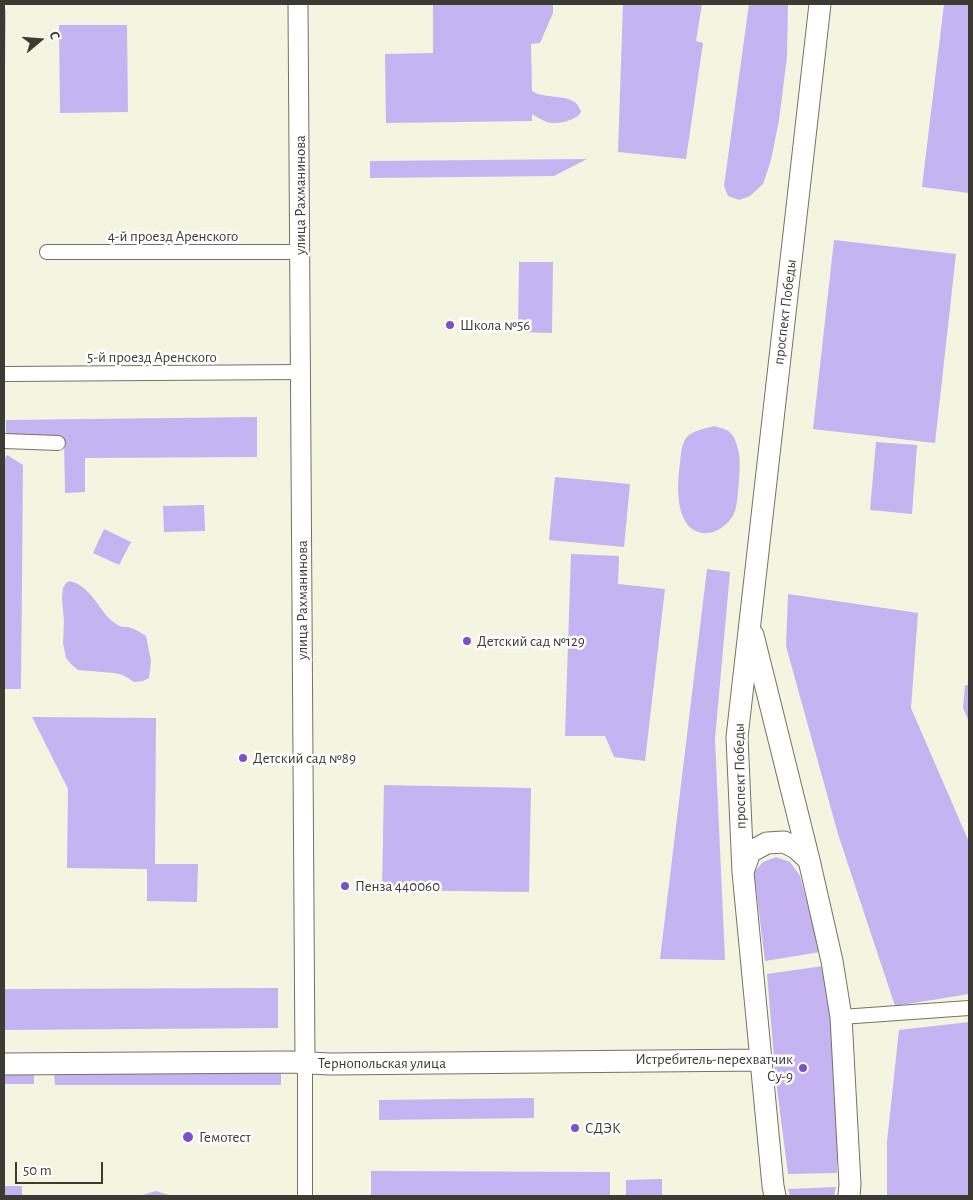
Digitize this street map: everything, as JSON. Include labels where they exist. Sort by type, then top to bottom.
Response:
[{"type":"main road","name":"улица Рахманинова","points":[[298,4],[305,1062]]},
{"type":"main road","name":"проспект Победы","points":[[775,1196],[743,872],[737,737],[820,4]]},
{"type":"main road","name":"проспект Победы","points":[[749,620],[809,860],[832,961],[841,1017],[850,1184],[848,1196]]},
{"type":"main road","points":[[743,872],[750,852],[768,843],[784,842],[796,848],[809,860]]},
{"type":"main road","name":"Тернопольская улица","points":[[4,1064],[305,1062],[330,1064],[761,1060]]},
{"type":"street","name":"4-й проезд Аренского","points":[[47,252],[300,252]]},
{"type":"street","name":"5-й проезд Аренского","points":[[4,374],[301,372]]},
{"type":"street","points":[[4,441],[58,443]]},
{"type":"street","points":[[841,1017],[969,1008]]},
{"type":"street","name":"улица Рахманинова","points":[[305,1062],[305,1196]]},
{"type":"shaded area","points":[[433,4],[553,4],[553,13],[540,43],[531,44],[532,91],[545,96],[573,101],[578,105],[581,112],[579,115],[566,122],[556,123],[547,122],[532,114],[532,121],[386,123],[385,54],[433,53]]},
{"type":"shaded area","points":[[623,4],[702,4],[696,41],[703,43],[686,159],[618,152]]},
{"type":"shaded area","points":[[749,4],[788,4],[787,57],[779,120],[771,160],[763,184],[750,196],[739,200],[728,196],[724,186]]},
{"type":"shaded area","points":[[944,4],[969,4],[969,193],[922,187]]},
{"type":"shaded area","points":[[4,10],[6,10],[4,123]]},
{"type":"shaded area","points":[[59,25],[127,25],[128,112],[60,113]]},
{"type":"shaded area","points":[[587,159],[554,176],[370,178],[370,161]]},
{"type":"shaded area","points":[[834,240],[956,254],[935,443],[813,429]]},
{"type":"shaded area","points":[[519,262],[553,262],[552,333],[518,332]]},
{"type":"shaded area","points":[[257,417],[257,457],[85,458],[85,492],[65,493],[64,439],[6,439],[6,420]]},
{"type":"shaded area","points":[[714,426],[729,432],[736,443],[740,458],[738,492],[735,511],[730,520],[722,528],[702,533],[686,523],[682,514],[678,493],[679,472],[682,447],[686,438],[695,431]]},
{"type":"shaded area","points":[[876,442],[917,445],[912,514],[870,510]]},
{"type":"shaded area","points":[[7,455],[23,465],[21,689],[4,689],[4,460]]},
{"type":"shaded area","points":[[555,477],[630,484],[624,547],[549,540]]},
{"type":"shaded area","points":[[204,505],[205,531],[164,532],[163,506]]},
{"type":"shaded area","points":[[104,529],[131,542],[119,565],[93,553]]},
{"type":"shaded area","points":[[571,554],[619,556],[618,584],[665,589],[645,761],[614,757],[605,736],[565,736]]},
{"type":"shaded area","points":[[707,569],[730,572],[715,739],[725,960],[660,959]]},
{"type":"shaded area","points":[[70,581],[85,589],[116,624],[133,629],[146,636],[151,661],[149,678],[134,682],[123,675],[114,673],[78,670],[66,658],[63,643],[62,599],[63,588]]},
{"type":"shaded area","points":[[788,594],[918,613],[911,708],[969,842],[969,994],[895,1006],[838,834],[786,646]]},
{"type":"shaded area","points":[[965,685],[969,685],[969,722],[963,708]]},
{"type":"shaded area","points":[[32,717],[156,718],[155,864],[198,864],[197,902],[147,901],[147,869],[67,868],[68,789]]},
{"type":"shaded area","points":[[384,785],[531,788],[529,892],[382,890]]},
{"type":"shaded area","points":[[776,857],[790,862],[800,876],[820,952],[765,961],[754,872],[763,862]]},
{"type":"shaded area","points":[[823,966],[830,997],[838,1126],[837,1173],[788,1174],[776,1081],[767,974]]},
{"type":"shaded area","points":[[278,988],[278,1028],[4,1030],[4,989]]},
{"type":"shaded area","points":[[969,1022],[969,1196],[887,1196],[887,1142],[899,1030]]},
{"type":"shaded area","points":[[54,1073],[281,1073],[281,1085],[55,1085]]},
{"type":"shaded area","points":[[4,1074],[34,1074],[34,1084],[4,1084]]},
{"type":"shaded area","points":[[534,1098],[534,1118],[379,1120],[379,1100]]},
{"type":"shaded area","points":[[371,1171],[610,1172],[610,1196],[371,1196]]},
{"type":"shaded area","points":[[662,1179],[662,1196],[626,1196],[626,1180]]},
{"type":"shaded area","points":[[4,1186],[22,1186],[22,1196],[4,1196]]},
{"type":"shaded area","points":[[836,1187],[834,1196],[790,1196],[788,1189]]},
{"type":"shaded area","points":[[156,1191],[172,1196],[139,1196]]},
{"type":"place","name":"Школа №56","points":[[450,325]]},
{"type":"place","name":"Детский сад №129","points":[[467,641]]},
{"type":"place","name":"Детский сад №89","points":[[243,758]]},
{"type":"place","name":"Пенза 440060","points":[[345,886]]},
{"type":"place","name":"Истребитель-перехватчик Су-9","points":[[803,1068]]},
{"type":"place","name":"СДЭК","points":[[575,1128]]},
{"type":"place","name":"Гемотест","points":[[188,1137]]}]
